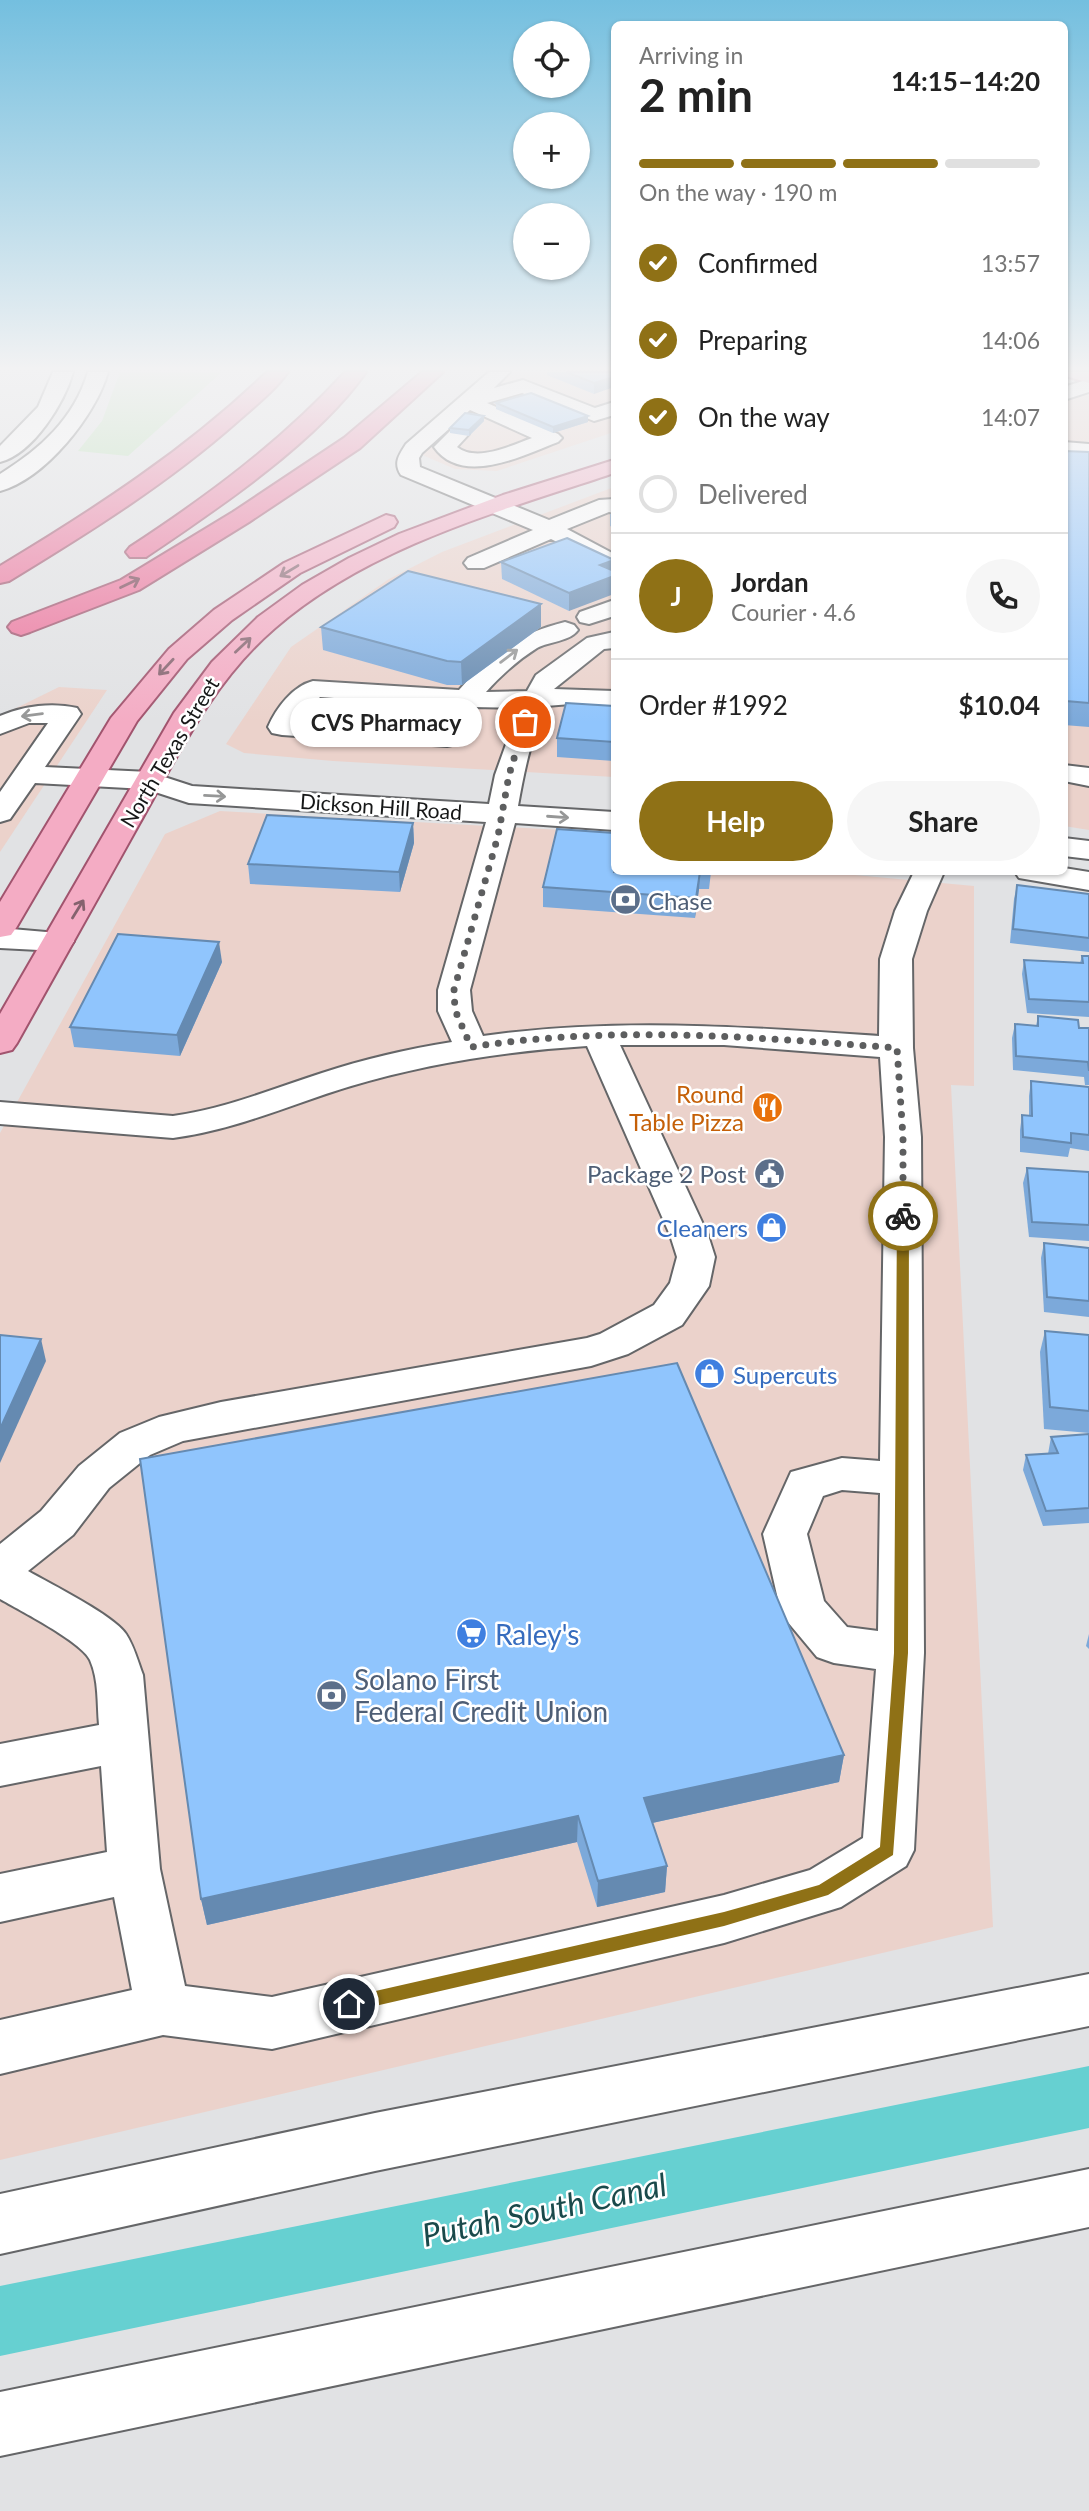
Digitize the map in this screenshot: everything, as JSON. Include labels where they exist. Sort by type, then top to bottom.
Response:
[{"type":"highway","points":[[0,576],[133,489]]},
{"type":"highway","points":[[11,634],[117,566],[227,489]]},
{"type":"highway","points":[[11,634],[130,585],[283,489]]},
{"type":"main road","name":"North Texas Street","points":[[0,928],[119,727],[178,654],[201,633],[292,568],[416,510],[478,489]]},
{"type":"main road","name":"North Texas Street","points":[[0,1043],[183,721],[227,660],[268,622],[358,563],[427,531],[546,489]]},
{"type":"street","points":[[452,489],[552,530],[611,561]]},
{"type":"street","points":[[476,563],[535,540],[562,522],[611,505]]},
{"type":"street","points":[[589,617],[611,608]]},
{"type":"street","points":[[529,614],[601,650]]},
{"type":"street","points":[[565,630],[531,641],[491,670],[480,686],[465,698],[457,709],[447,738],[282,727],[287,714],[313,689],[465,698],[498,701],[571,696],[611,699]]},
{"type":"street","points":[[471,1047],[455,1010],[454,990],[525,722],[545,681],[601,650]]},
{"type":"street","points":[[0,726],[25,715],[67,714],[0,813]]},
{"type":"street","name":"Dickson Hill Road","points":[[27,774],[149,781],[190,794],[505,801],[611,820]]},
{"type":"street","points":[[1068,774],[1089,777]]},
{"type":"street","name":"Dickson Hill Road","points":[[505,801],[539,789]]},
{"type":"street","points":[[1068,847],[1089,850]]},
{"type":"street","points":[[0,2047],[163,2009],[272,2023],[724,1919],[823,1890],[888,1850],[901,1653],[903,1137],[897,1048],[896,959],[911,911],[928,875]]},
{"type":"street","points":[[1050,875],[1089,881]]},
{"type":"street","points":[[0,938],[58,942]]},
{"type":"street","points":[[0,1569],[57,1523],[108,1464],[135,1444],[174,1427],[591,1352],[614,1344],[668,1315],[689,1286],[695,1257],[689,1235],[600,1035]]},
{"type":"street","points":[[0,1113],[173,1127],[200,1125],[229,1119],[323,1084],[389,1064],[471,1047],[534,1038],[724,1035],[897,1048]]},
{"type":"street","points":[[901,1479],[842,1474],[806,1484],[785,1534],[803,1608],[834,1644],[901,1653]]},
{"type":"street","points":[[0,1577],[66,1614],[108,1645],[119,1675],[134,1869],[163,2009]]},
{"type":"street","points":[[0,1765],[124,1741]]},
{"type":"street","points":[[0,1898],[134,1869]]},
{"type":"street","points":[[0,2224],[375,2142],[1089,2000]]},
{"type":"street","points":[[0,2424],[1089,2198]]},
{"type":"shaded area","points":[[611,489],[611,777],[333,761],[244,753],[226,744],[291,647],[389,579],[442,552]]},
{"type":"shaded area","points":[[1068,489],[1089,489],[1089,830],[1068,827]]},
{"type":"shaded area","points":[[59,687],[107,690],[0,852],[0,716]]},
{"type":"shaded area","points":[[220,811],[611,833],[611,875],[855,875],[974,886],[974,1086],[951,1085],[993,1927],[0,2160],[0,1133],[165,834]]},
{"type":"building","points":[[1068,489],[1089,489],[1089,703],[1068,701]]},
{"type":"building","points":[[567,538],[611,559],[611,561],[600,565],[611,570],[611,577],[569,593],[501,562]]},
{"type":"building","points":[[408,571],[541,604],[461,662],[447,661],[321,627]]},
{"type":"building","points":[[566,703],[611,706],[611,742],[557,738]]},
{"type":"building","points":[[267,815],[413,823],[399,872],[248,864]]},
{"type":"building","points":[[557,829],[611,833],[611,875],[700,875],[696,898],[543,887]]},
{"type":"building","points":[[1017,885],[1089,894],[1089,938],[1013,929]]},
{"type":"building","points":[[118,934],[219,942],[177,1035],[70,1027]]},
{"type":"building","points":[[1082,956],[1089,956],[1089,1002],[1029,999],[1024,960],[1083,963]]},
{"type":"building","points":[[1038,1016],[1078,1020],[1079,1028],[1089,1028],[1089,1071],[1088,1062],[1016,1056],[1015,1024],[1038,1026]]},
{"type":"building","points":[[1031,1081],[1089,1087],[1089,1135],[1071,1133],[1071,1143],[1023,1137],[1022,1115],[1032,1116]]},
{"type":"building","points":[[1027,1168],[1089,1172],[1089,1225],[1032,1222]]},
{"type":"building","points":[[1044,1243],[1089,1248],[1089,1301],[1047,1297]]},
{"type":"building","points":[[1045,1331],[1089,1335],[1089,1411],[1050,1407]]},
{"type":"building","points":[[0,1335],[41,1339],[0,1429]]},
{"type":"building","name":"Raley's","points":[[677,1363],[844,1755],[644,1798],[667,1866],[598,1881],[578,1816],[201,1899],[140,1459]]},
{"type":"building","points":[[1089,1434],[1089,1508],[1046,1511],[1026,1455],[1058,1453],[1051,1437]]},
{"type":"waterway","name":"Putah South Canal","points":[[0,2321],[1089,2097]]},
{"type":"way so far","points":[[525,722],[509,775],[498,836],[454,990],[455,1010],[471,1047],[534,1038],[629,1034],[724,1035],[897,1048],[903,1137],[903,1216]]},
{"type":"place","name":"CVS Pharmacy","points":[[525,722]]},
{"type":"place","name":"Chase","points":[[625,900]]},
{"type":"place","name":"Round Table Pizza","points":[[767,1107]]},
{"type":"place","name":"Package 2 Post","points":[[769,1173]]},
{"type":"place","name":"Cleaners","points":[[771,1227]]},
{"type":"place","name":"Supercuts","points":[[710,1374]]},
{"type":"place","name":"Raley's","points":[[472,1634]]},
{"type":"place","name":"Solano First Federal Credit Union","points":[[331,1695]]},
{"type":"route","points":[[349,2004],[724,1919],[823,1890],[888,1850],[891,1769],[901,1653],[903,1216]]}]
